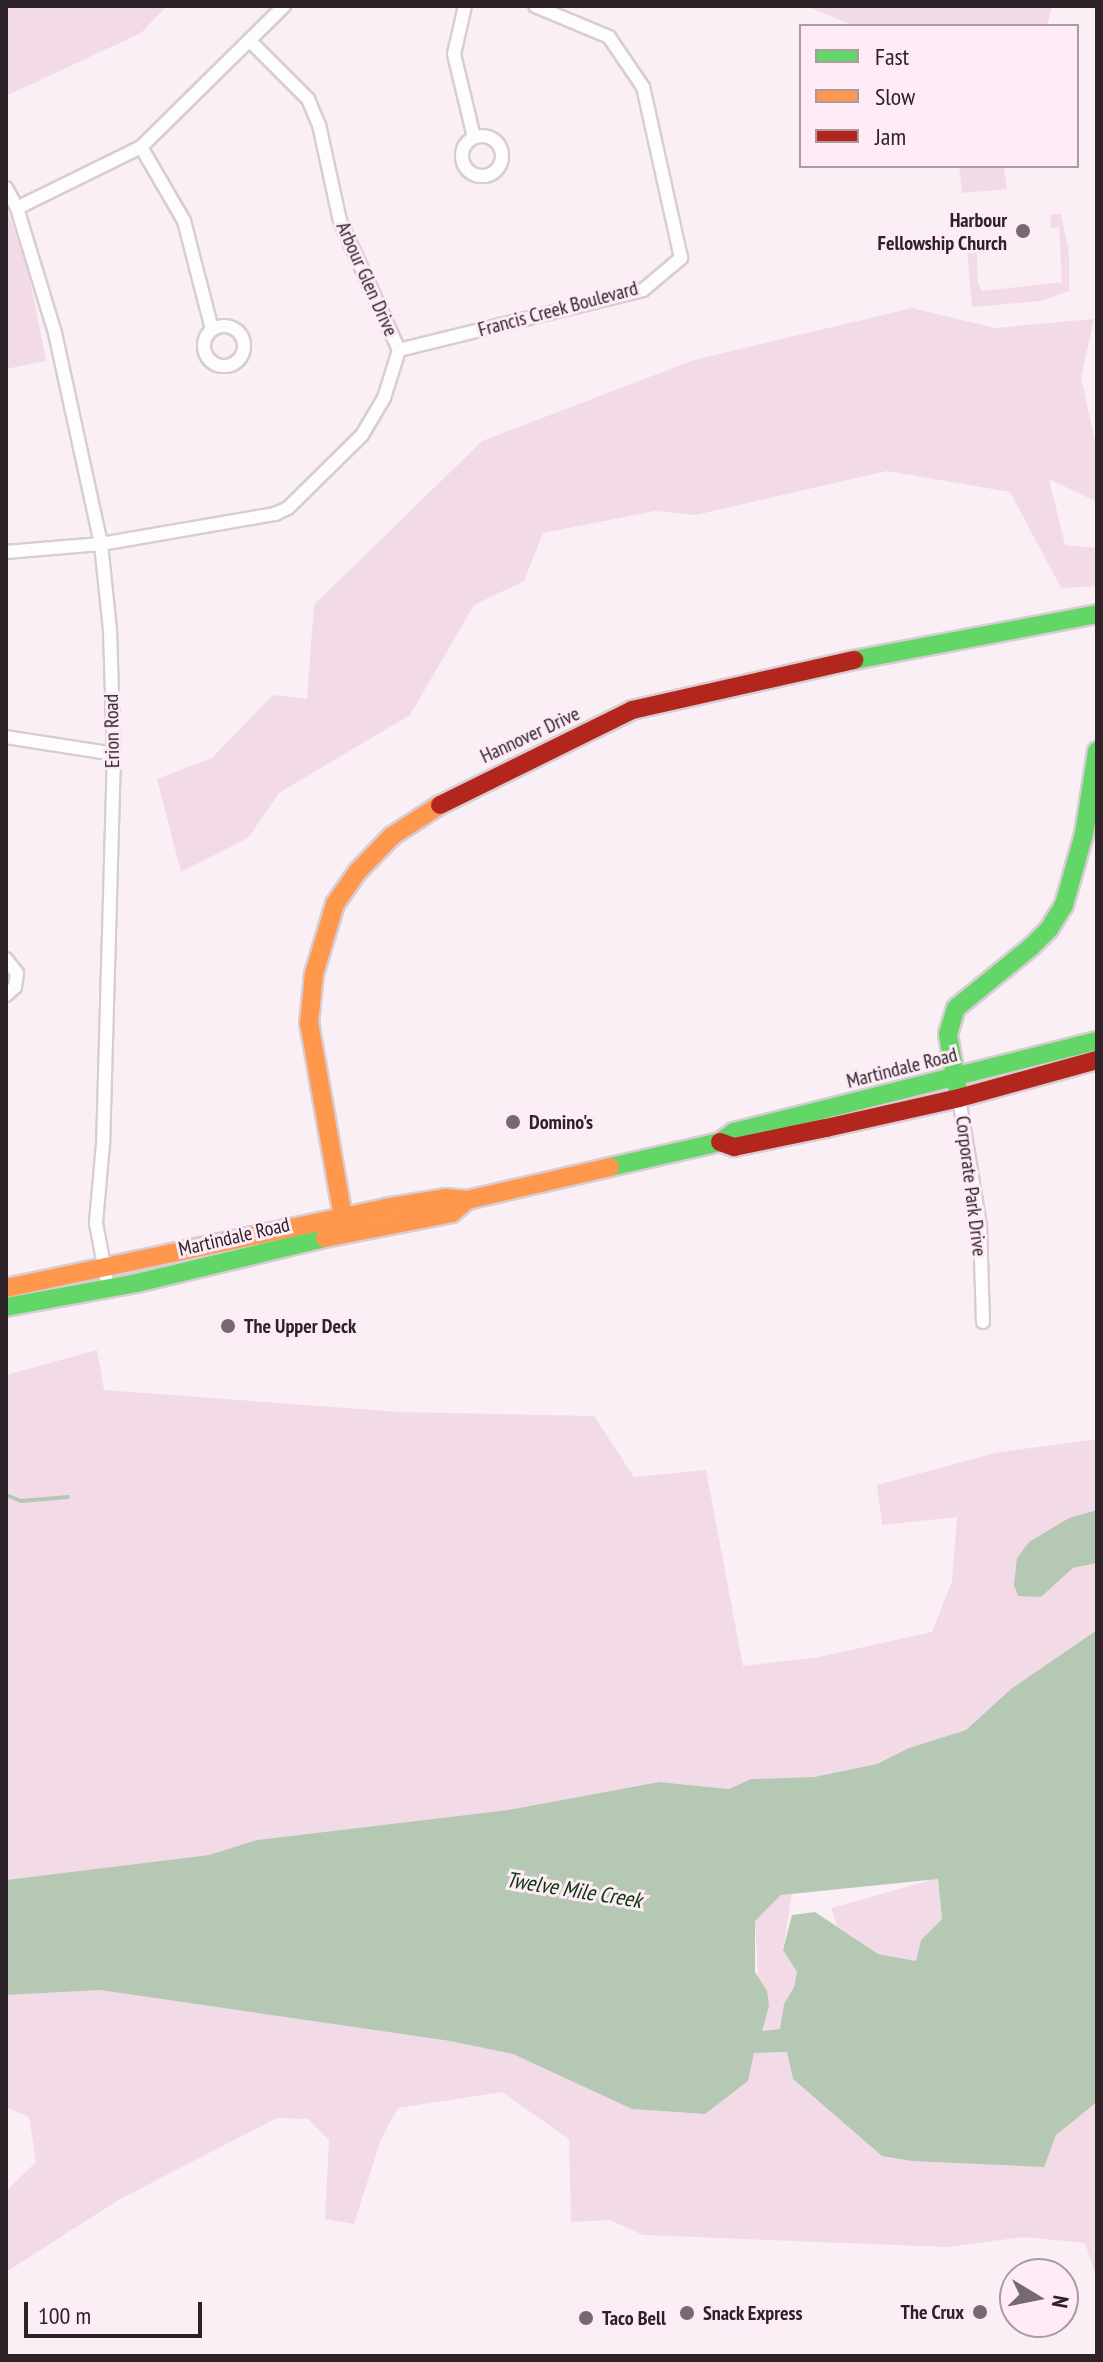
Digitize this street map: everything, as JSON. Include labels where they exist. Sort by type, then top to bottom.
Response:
[{"type":"main road","name":"Hannover Drive","points":[[343,1217],[309,1023],[314,974],[335,904],[358,871],[392,836],[458,793],[632,710],[917,646],[1097,614]]},
{"type":"main road","points":[[959,1098],[948,1034],[956,1008],[973,991],[1031,947],[1049,929],[1064,905],[1084,834],[1097,751]]},
{"type":"main road","name":"Martindale Road","points":[[6,1307],[105,1278],[343,1217],[446,1198],[467,1200],[720,1142],[734,1132],[1097,1041]]},
{"type":"main road","name":"Martindale Road","points":[[720,1142],[734,1147],[959,1098],[1097,1060]]},
{"type":"main road","name":"Martindale Road","points":[[6,1288],[105,1278],[452,1213],[467,1200]]},
{"type":"street","points":[[17,208],[141,147],[284,6]]},
{"type":"street","points":[[465,6],[454,54],[474,137]]},
{"type":"street","name":"Francis Creek Boulevard","points":[[399,350],[643,290],[681,258],[643,87],[609,37],[535,6]]},
{"type":"street","name":"Arbour Glen Drive","points":[[6,552],[101,544],[275,514],[288,508],[362,435],[384,398],[399,350],[340,221],[319,125],[308,99],[249,40]]},
{"type":"street","points":[[141,147],[184,221],[212,329]]},
{"type":"street","name":"Erion Road","points":[[6,188],[17,208],[55,333],[101,544],[110,630],[114,754],[103,1144],[96,1223],[105,1278]]},
{"type":"street","points":[[6,737],[114,754]]},
{"type":"street","points":[[6,959],[15,967],[17,980],[6,995]]},
{"type":"street","name":"Corporate Park Drive","points":[[959,1098],[980,1226],[983,1322]]},
{"type":"shaded area","points":[[6,6],[167,6],[141,33],[6,96]]},
{"type":"shaded area","points":[[806,6],[1052,6],[1048,24],[850,24]]},
{"type":"shaded area","points":[[959,168],[1004,168],[1007,189],[962,193]]},
{"type":"shaded area","points":[[6,205],[30,279],[46,361],[6,369]]},
{"type":"shaded area","points":[[1061,214],[1069,253],[1069,291],[1040,301],[972,307],[966,237],[976,237],[978,284],[982,291],[1062,282],[1059,227],[1051,228],[1050,215]]},
{"type":"shaded area","points":[[912,308],[995,328],[1094,319],[1081,378],[1097,450],[1097,502],[1049,479],[1065,545],[1097,548],[1097,586],[1061,588],[1010,492],[887,471],[696,515],[655,511],[543,533],[524,581],[474,605],[410,715],[279,793],[248,838],[181,872],[157,779],[212,758],[273,695],[307,699],[314,605],[482,441],[694,360]]},
{"type":"shaded area","points":[[97,1350],[104,1390],[400,1412],[594,1416],[634,1477],[706,1470],[743,1666],[819,1657],[932,1632],[952,1581],[957,1517],[882,1525],[877,1485],[995,1453],[1097,1439],[1097,1510],[1069,1518],[1041,1597],[1073,1568],[1097,1563],[1097,1630],[1011,1689],[966,1730],[909,1748],[877,1764],[814,1777],[751,1779],[729,1789],[659,1782],[508,1810],[257,1840],[209,1855],[6,1880],[6,1375]]},
{"type":"shaded area","points":[[938,1878],[942,1919],[921,1940],[916,1961],[878,1954],[837,1926],[831,1908]]},
{"type":"shaded area","points":[[792,1894],[783,1950],[797,1972],[794,1987],[784,2004],[780,2029],[761,2032],[755,1921],[781,1895]]},
{"type":"shaded area","points":[[100,1990],[450,2041],[513,2054],[632,2109],[705,2114],[747,2081],[754,2053],[788,2052],[793,2079],[882,2156],[1056,2135],[1097,2102],[1097,2279],[1085,2243],[1023,2237],[947,2247],[643,2235],[610,2220],[571,2222],[569,2139],[502,2092],[398,2108],[381,2139],[354,2224],[325,2219],[329,2140],[308,2119],[277,2118],[120,2199],[6,2272],[6,2191],[36,2162],[29,2117],[6,2107],[6,1995]]},
{"type":"water","points":[[1097,1510],[1097,1563],[1073,1568],[1041,1597],[1018,1596],[1014,1585],[1017,1558],[1029,1542],[1069,1518]]},
{"type":"water","name":"Twelve Mile Creek","points":[[1097,1630],[1097,2102],[1056,2135],[1044,2167],[912,2161],[882,2156],[793,2079],[787,2052],[754,2053],[748,2081],[705,2114],[632,2109],[513,2054],[450,2041],[100,1990],[6,1995],[6,1880],[209,1855],[257,1840],[508,1810],[659,1782],[729,1789],[751,1779],[814,1777],[877,1764],[909,1748],[966,1730],[1011,1689]],"holes":[[[938,1879],[942,1919],[921,1940],[916,1961],[878,1954],[815,1912],[792,1915],[783,1950],[797,1972],[794,1987],[784,2004],[780,2029],[762,2031],[769,2006],[767,1991],[755,1972],[755,1921],[781,1895]]]},
{"type":"waterway","points":[[6,1495],[21,1501],[68,1497]]},
{"type":"traffic: fast","points":[[854,660],[1097,614]]},
{"type":"traffic: fast","points":[[959,1098],[948,1034],[956,1008],[1031,947],[1049,929],[1064,905],[1084,834],[1097,751]]},
{"type":"traffic: fast","points":[[610,1167],[720,1142],[734,1132],[1097,1041]]},
{"type":"traffic: fast","points":[[6,1307],[137,1283],[325,1238]]},
{"type":"traffic: slow","points":[[343,1217],[309,1023],[314,974],[335,904],[358,871],[392,836],[440,805]]},
{"type":"traffic: slow","points":[[6,1288],[385,1208],[446,1198],[467,1200],[610,1167]]},
{"type":"traffic: slow","points":[[325,1238],[452,1213],[467,1200]]},
{"type":"traffic: jam","points":[[440,805],[632,710],[854,660]]},
{"type":"traffic: jam","points":[[720,1142],[734,1147],[826,1128],[959,1098],[1097,1060]]},
{"type":"place","name":"Harbour Fellowship Church","points":[[1023,231]]},
{"type":"place","name":"Domino's","points":[[513,1122]]},
{"type":"place","name":"The Upper Deck","points":[[228,1326]]},
{"type":"place","name":"The Crux","points":[[980,2312]]},
{"type":"place","name":"Snack Express","points":[[687,2313]]},
{"type":"place","name":"Taco Bell","points":[[586,2318]]}]
